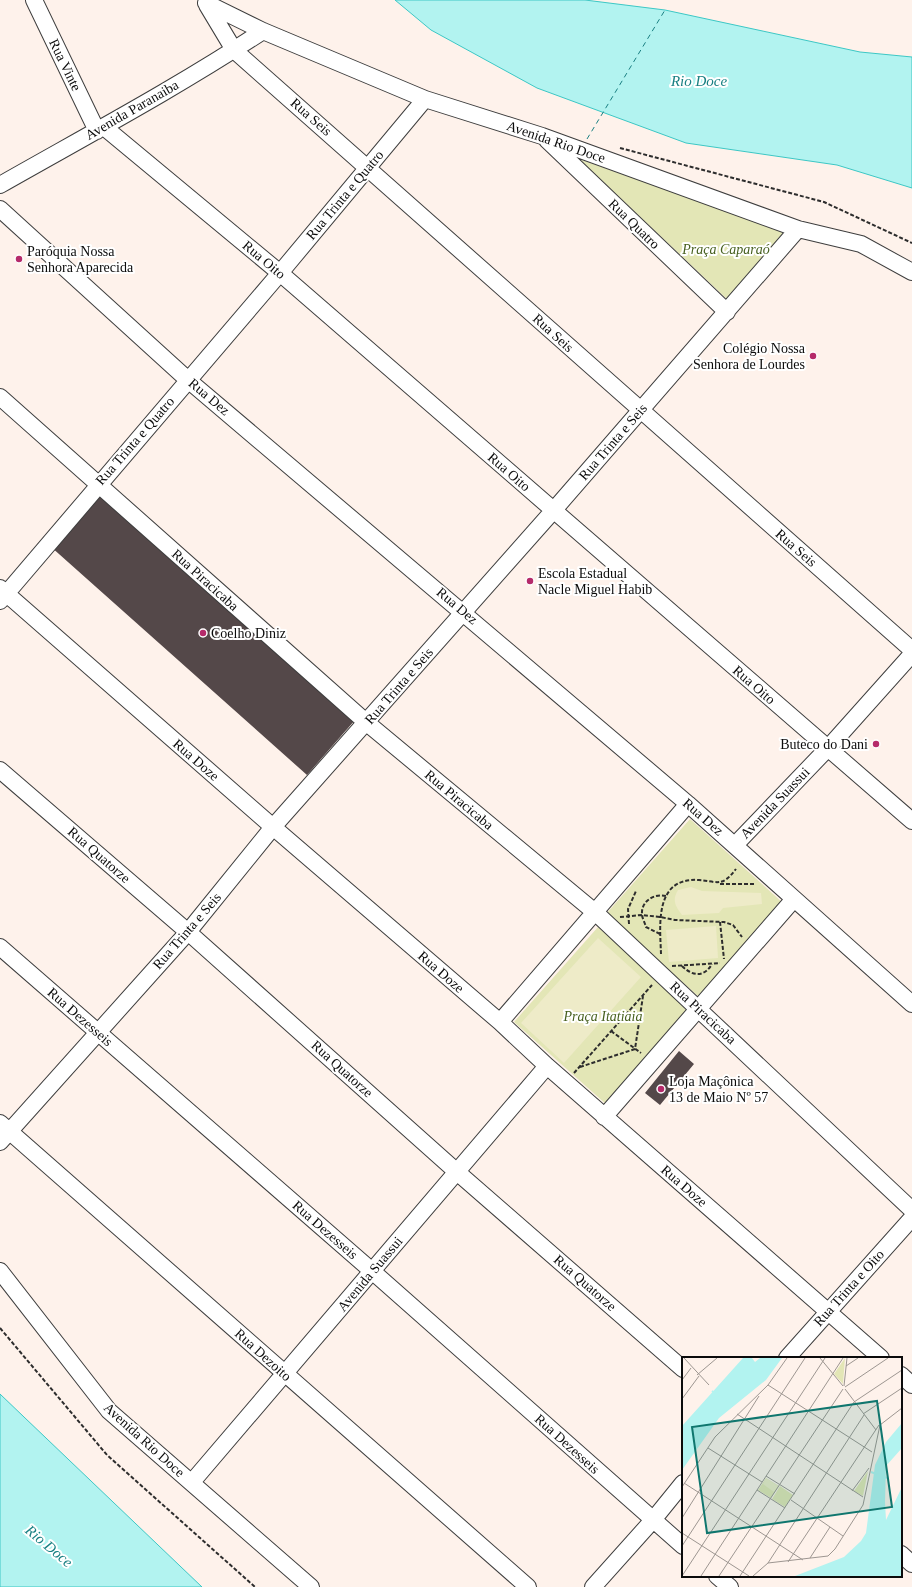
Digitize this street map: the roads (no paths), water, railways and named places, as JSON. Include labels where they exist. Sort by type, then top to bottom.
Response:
[{"type":"street","name":"Rua Vinte","points":[[34,0],[100,129]]},
{"type":"street","name":"Avenida Rio Doce","points":[[206,2],[263,31],[424,99],[542,136],[798,229],[862,244],[912,272]]},
{"type":"street","name":"Rua Seis","points":[[206,2],[234,50],[369,167],[640,410],[912,650]]},
{"type":"street","name":"Avenida Paranaiba","points":[[0,185],[100,129],[234,50],[263,31]]},
{"type":"street","name":"Rua Trinta e Quatro","points":[[2,594],[280,273],[424,99]]},
{"type":"street","name":"Rua Oito","points":[[100,129],[280,273],[912,821]]},
{"type":"street","name":"Rua Quatro","points":[[542,136],[726,312]]},
{"type":"street","name":"Rua Dez","points":[[0,209],[188,380],[464,612],[688,804],[912,1004]]},
{"type":"street","name":"Rua Trinta e Seis","points":[[4,1132],[188,932],[273,827],[553,511],[798,229]]},
{"type":"street","name":"Rua Piracicaba","points":[[0,397],[366,723],[596,913],[664,967],[698,1009],[912,1210]]},
{"type":"street","name":"Rua Doze","points":[[2,594],[500,1022],[604,1117],[880,1357]]},
{"type":"street","name":"Avenida Suassui","points":[[735,845],[828,748],[912,654]]},
{"type":"street","name":"Rua Quatorze","points":[[0,770],[188,932],[457,1172],[682,1368]]},
{"type":"street","points":[[500,1022],[596,913],[688,804]]},
{"type":"street","points":[[604,1117],[794,899]]},
{"type":"street","name":"Rua Dezesseis","points":[[0,947],[372,1271],[682,1545]]},
{"type":"street","name":"Avenida Suassui","points":[[192,1482],[547,1066]]},
{"type":"street","name":"Rua Dezoito","points":[[4,1132],[528,1587]]},
{"type":"street","name":"Rua Trinta e Oito","points":[[788,1357],[912,1218]]},
{"type":"street","name":"Avenida Rio Doce","points":[[0,1271],[109,1411],[311,1587]]},
{"type":"street","points":[[902,1376],[912,1385]]},
{"type":"street","points":[[593,1587],[653,1520],[682,1484]]},
{"type":"street","points":[[902,1555],[912,1564]]},
{"type":"street","points":[[718,1577],[730,1587]]},
{"type":"water","name":"Rio Doce","points":[[395,0],[585,0],[665,10],[860,52],[912,57],[912,188],[837,165],[686,143],[537,88],[431,30]]},
{"type":"water","name":"Rio Doce","points":[[0,1394],[24,1417],[202,1587],[0,1587]]},
{"type":"place","name":"Paróquia Nossa Senhora Aparecida","points":[[19,259]]},
{"type":"place","name":"Colégio Nossa Senhora de Lourdes","points":[[813,356]]},
{"type":"place","name":"Escola Estadual Nacle Miguel Habib","points":[[530,581]]},
{"type":"place","name":"Coelho Diniz","points":[[203,633]]},
{"type":"place","name":"Buteco do Dani","points":[[876,744]]},
{"type":"place","name":"Loja Maçônica 13 de Maio Nº 57","points":[[661,1089]]},
{"type":"park label","name":"Praça Caparaó","points":[[726,249]]},
{"type":"park label","name":"Praça Itatiaia","points":[[603,1016]]}]
